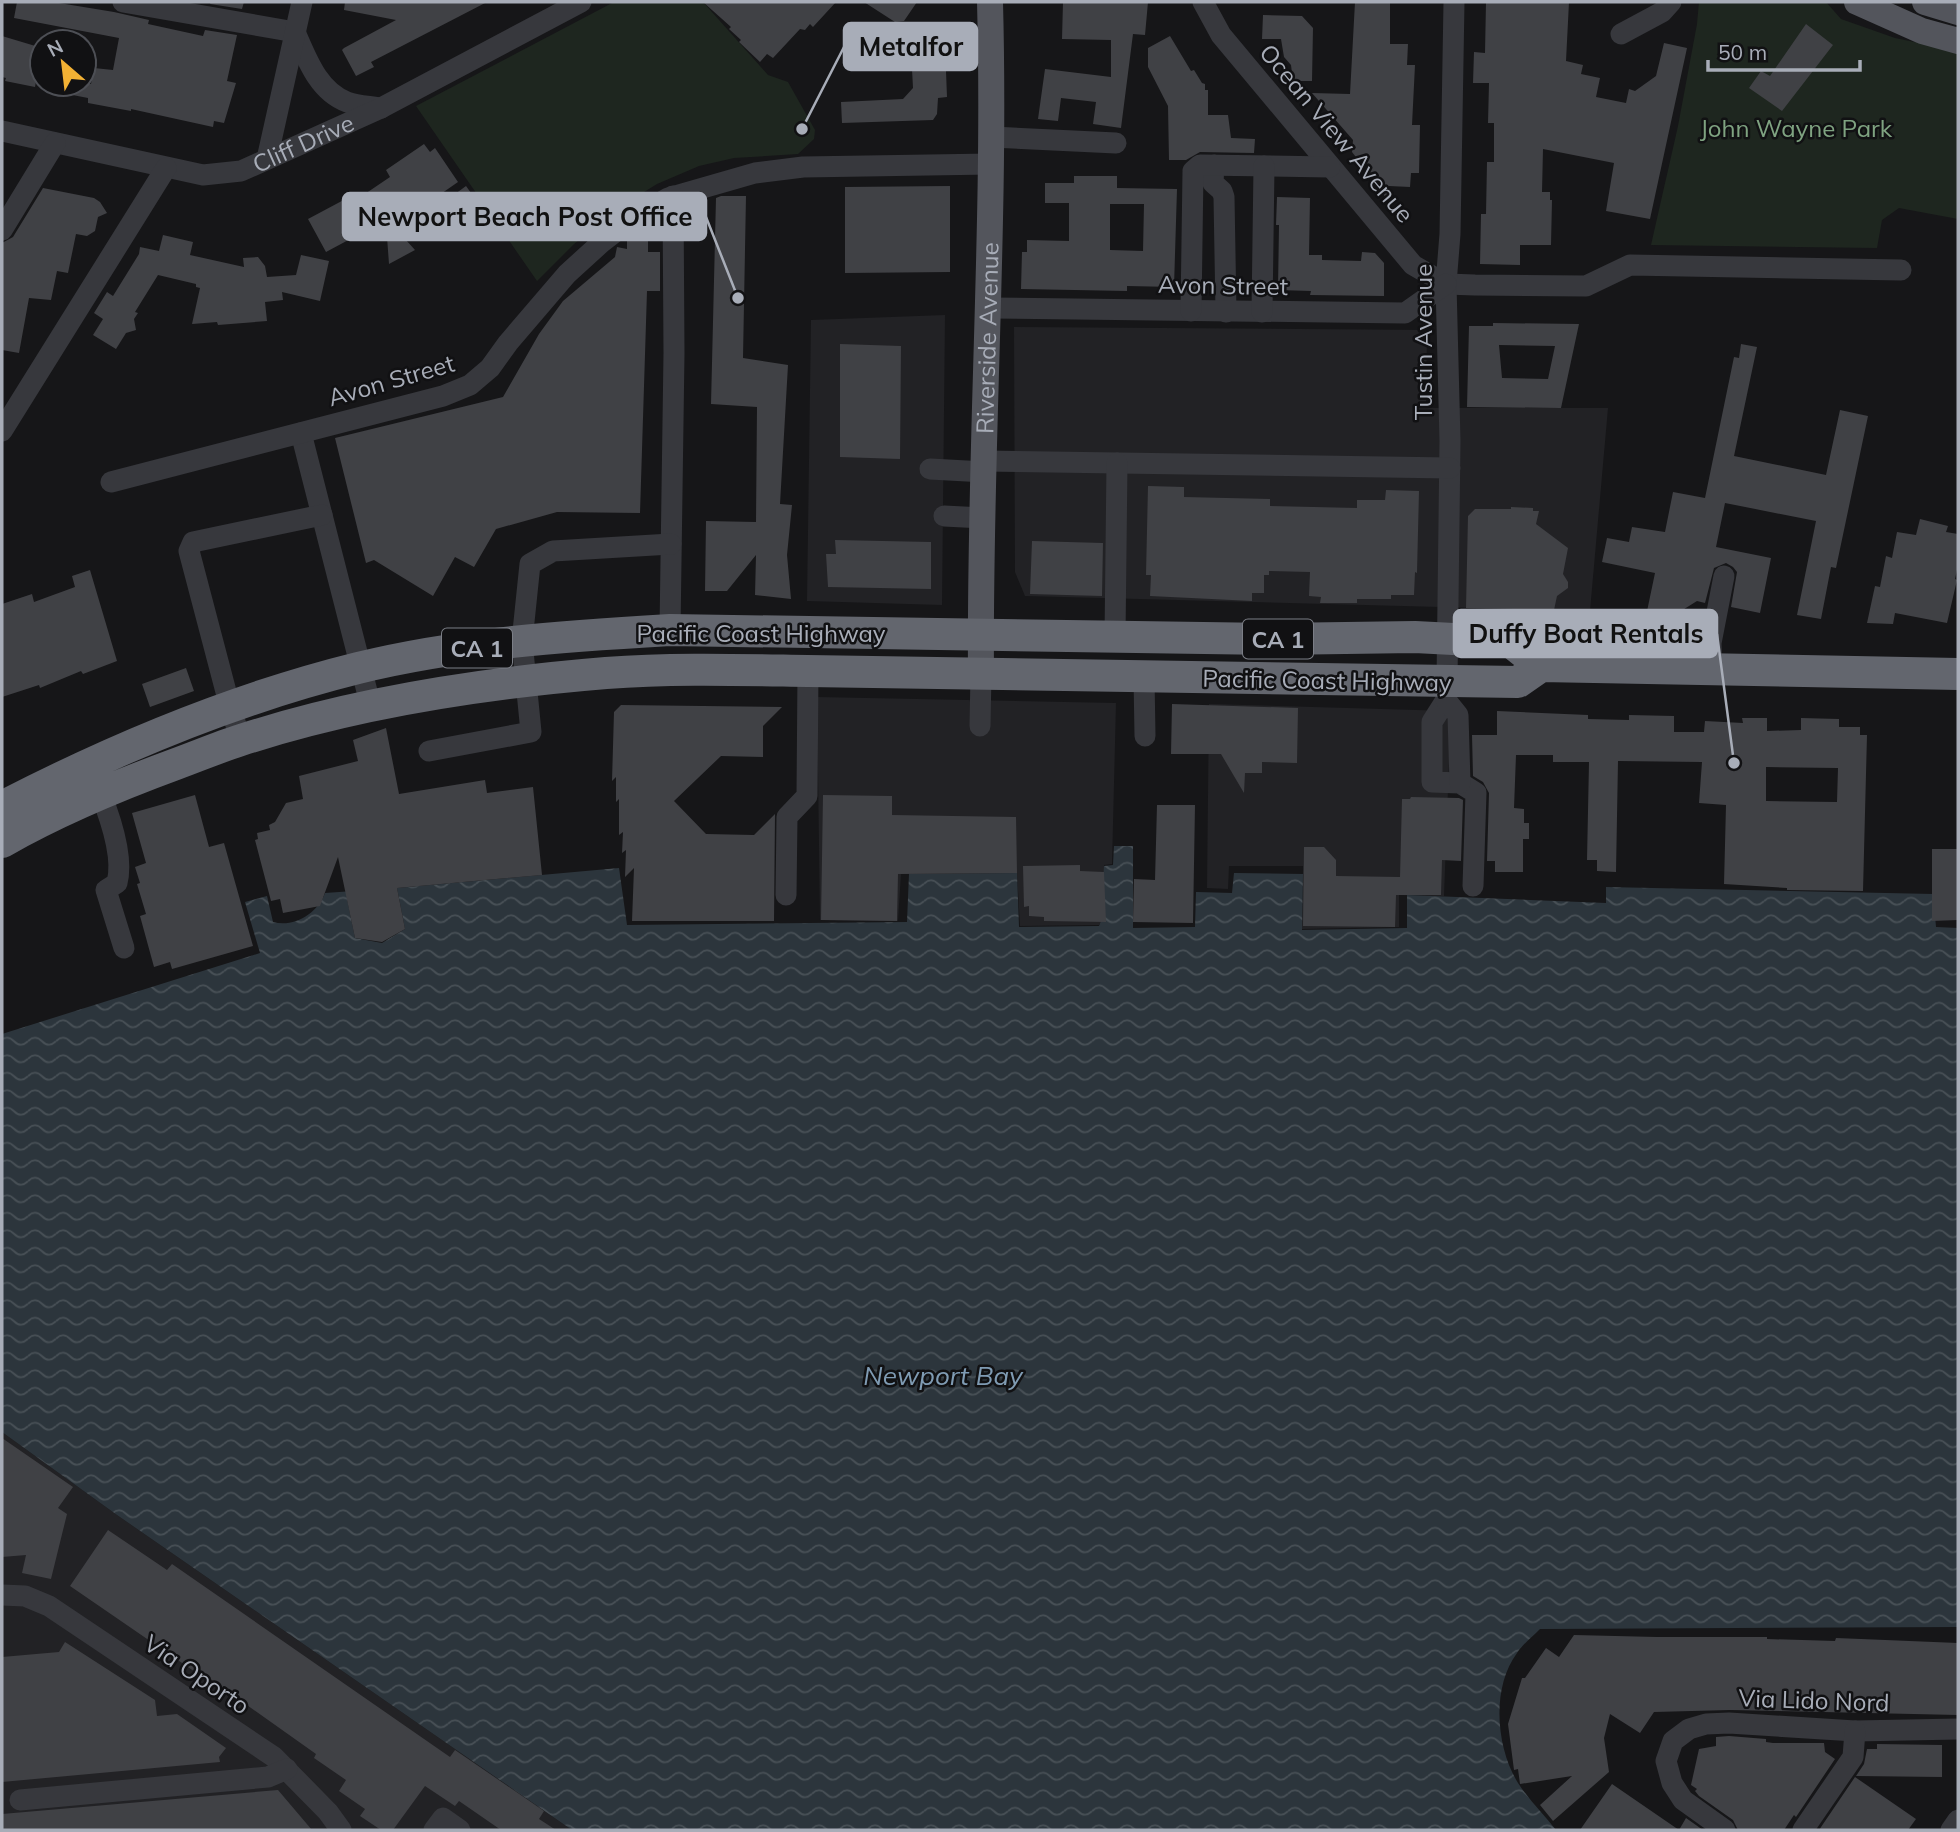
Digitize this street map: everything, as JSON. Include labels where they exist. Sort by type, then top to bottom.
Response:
[{"type":"highway","name":"Pacific Coast Highway","points":[[2,807],[119,750],[230,707],[360,668],[523,641],[670,631],[1415,638],[1511,642],[1541,666]]},
{"type":"highway","name":"Pacific Coast Highway","points":[[4,841],[100,792],[241,740],[371,706],[526,681],[609,673],[692,670],[1144,677],[1446,691],[1518,682],[1541,666],[1958,674]]},
{"type":"main road","name":"Riverside Avenue","points":[[981,674],[990,308],[990,2]]},
{"type":"main road","points":[[1857,2],[1922,32],[1958,41]]},
{"type":"main road","points":[[1924,2],[1958,12]]},
{"type":"street","points":[[129,2],[295,32]]},
{"type":"street","points":[[267,159],[302,2]]},
{"type":"street","name":"Cliff Drive","points":[[2,131],[203,175],[240,171],[381,108],[581,2]]},
{"type":"street","name":"Ocean View Avenue","points":[[1203,2],[1221,35],[1413,265],[1446,284]]},
{"type":"street","name":"Tustin Avenue","points":[[1446,691],[1450,468],[1446,284],[1450,234],[1454,2]]},
{"type":"street","points":[[1621,34],[1662,12],[1671,2]]},
{"type":"street","points":[[295,32],[312,69],[330,93],[349,103],[381,108]]},
{"type":"street","points":[[992,137],[1116,143]]},
{"type":"street","points":[[2,230],[55,143]]},
{"type":"street","name":"Avon Street","points":[[111,482],[443,396],[470,385],[490,368],[567,274],[632,219],[673,197],[755,173],[803,167],[991,164]]},
{"type":"street","points":[[1191,311],[1193,171],[1200,165],[1330,167]]},
{"type":"street","points":[[1214,165],[1213,183],[1222,191],[1224,197],[1226,312]]},
{"type":"street","points":[[1262,312],[1264,166]]},
{"type":"street","points":[[2,431],[166,168]]},
{"type":"street","points":[[670,631],[673,197]]},
{"type":"street","points":[[1446,284],[1586,286],[1630,265],[1901,270]]},
{"type":"street","name":"Avon Street","points":[[990,308],[1405,313],[1446,284]]},
{"type":"street","points":[[301,433],[371,706]]},
{"type":"street","points":[[1115,637],[1117,463]]},
{"type":"street","points":[[930,469],[1117,463],[1450,468]]},
{"type":"street","points":[[241,740],[188,551],[193,542],[322,515]]},
{"type":"street","points":[[944,516],[983,518]]},
{"type":"street","points":[[429,751],[531,732],[523,641],[530,564],[553,551],[671,544]]},
{"type":"street","points":[[1712,670],[1711,643],[1724,576]]},
{"type":"street","points":[[786,895],[787,817],[807,796],[808,671]]},
{"type":"street","points":[[981,674],[981,726]]},
{"type":"street","points":[[1144,677],[1145,736]]},
{"type":"street","points":[[1446,691],[1432,722],[1432,782],[1460,783],[1476,793],[1473,886]]},
{"type":"street","points":[[100,792],[109,814],[120,871],[117,883],[106,890],[124,948]]},
{"type":"street","name":"Via Oporto","points":[[2,1595],[25,1596],[49,1606],[274,1757],[328,1812],[341,1830]]},
{"type":"street","name":"Via Lido Nord","points":[[1725,1830],[1683,1800],[1672,1783],[1666,1761],[1673,1741],[1689,1729],[1717,1724],[1855,1731],[1958,1729]]},
{"type":"street","points":[[1803,1830],[1853,1757],[1855,1731]]},
{"type":"street","points":[[20,1800],[268,1777],[287,1769]]},
{"type":"street","points":[[434,1830],[443,1818],[460,1830]]},
{"type":"street","points":[[1951,1830],[1958,1820]]},
{"type":"shaded area","points":[[945,315],[942,605],[807,601],[811,320]]},
{"type":"shaded area","points":[[1014,327],[1427,330],[1426,408],[1608,408],[1590,611],[1025,596],[1015,572]]},
{"type":"shaded area","points":[[817,697],[1116,703],[1112,864],[1104,865],[1105,916],[1099,925],[1020,926],[1017,873],[901,874],[898,921],[820,920]]},
{"type":"shaded area","points":[[1209,704],[1451,711],[1444,896],[1399,895],[1399,927],[1302,929],[1303,866],[1229,866],[1228,889],[1207,888]]},
{"type":"shaded area","points":[[2,1432],[117,1515],[572,1830],[2,1830]]},
{"type":"green space","points":[[614,2],[703,2],[768,75],[788,82],[815,130],[814,139],[798,154],[734,158],[699,166],[657,184],[620,207],[574,244],[537,281],[416,106]]},
{"type":"green space","name":"John Wayne Park","points":[[1699,2],[1826,2],[1841,19],[1895,38],[1958,51],[1958,219],[1899,208],[1882,220],[1877,248],[1651,245],[1678,126]]},
{"type":"water","name":"Newport Bay","points":[[1114,846],[1133,846],[1133,928],[1195,927],[1196,892],[1232,893],[1234,873],[1303,874],[1302,930],[1407,928],[1407,895],[1606,903],[1606,887],[1933,894],[1936,927],[1958,928],[1958,1627],[1540,1629],[1519,1650],[1503,1683],[1500,1700],[1501,1736],[1518,1783],[1556,1830],[572,1830],[117,1515],[2,1432],[2,1034],[260,953],[245,902],[267,896],[273,922],[289,923],[311,913],[325,893],[354,891],[347,899],[355,938],[382,943],[405,929],[397,888],[619,868],[627,925],[907,922],[909,874],[1017,873],[1019,927],[1099,926],[1104,866],[1113,865]]},
{"type":"building","points":[[17,2],[53,2],[114,12],[149,20],[148,24],[203,36],[205,30],[237,35],[227,81],[236,83],[224,123],[214,121],[213,127],[131,109],[88,103],[88,98],[98,98],[98,68],[113,70],[119,38],[98,34],[98,28],[66,28],[14,18]]},
{"type":"building","points":[[244,2],[242,9],[210,4]]},
{"type":"building","points":[[345,2],[487,2],[371,62],[374,67],[356,76],[342,50],[396,20],[344,10]]},
{"type":"building","points":[[703,2],[836,2],[813,27],[810,24],[805,30],[800,29],[773,58],[767,54],[760,62],[739,42],[741,40],[729,29],[731,27]]},
{"type":"building","points":[[864,2],[917,2],[904,21],[895,22]]},
{"type":"building","points":[[1063,2],[1148,2],[1145,35],[1133,34],[1121,128],[1093,124],[1096,102],[1061,98],[1058,121],[1038,119],[1045,69],[1111,77],[1111,40],[1062,39]]},
{"type":"building","points":[[1355,2],[1390,2],[1390,44],[1408,44],[1407,65],[1415,65],[1412,125],[1420,125],[1419,173],[1411,173],[1410,187],[1389,186],[1388,200],[1367,175],[1367,161],[1359,161],[1352,152],[1353,140],[1312,93],[1350,94]]},
{"type":"building","points":[[1486,2],[1569,2],[1566,61],[1583,65],[1581,74],[1600,78],[1596,97],[1626,103],[1629,89],[1635,91],[1656,76],[1664,43],[1687,48],[1650,219],[1606,211],[1614,163],[1543,149],[1542,192],[1550,192],[1552,200],[1551,245],[1520,245],[1520,265],[1480,264],[1481,214],[1486,214],[1487,162],[1494,162],[1494,123],[1488,123],[1489,83],[1473,83],[1474,52],[1485,53]]},
{"type":"building","points":[[1263,15],[1302,16],[1313,28],[1312,81],[1293,81],[1291,65],[1284,57],[1281,39],[1262,39]]},
{"type":"building","points":[[1806,24],[1833,45],[1782,111],[1749,88],[1761,71],[1770,76]]},
{"type":"building","points":[[2,36],[28,44],[28,86],[5,81],[6,78],[2,77]]},
{"type":"building","points":[[1170,36],[1191,71],[1194,70],[1205,84],[1205,90],[1208,90],[1208,115],[1228,115],[1231,138],[1255,139],[1254,153],[1200,152],[1186,160],[1169,160],[1168,106],[1148,67],[1148,48]]},
{"type":"building","points":[[912,69],[946,71],[947,97],[938,98],[937,114],[933,120],[842,123],[841,102],[903,99],[913,88]]},
{"type":"building","points":[[424,144],[430,152],[435,148],[458,182],[412,214],[415,218],[397,230],[415,250],[389,264],[387,237],[383,240],[382,222],[326,252],[308,219],[353,195],[356,200],[390,177],[386,170]]},
{"type":"building","points":[[1074,176],[1117,176],[1117,188],[1177,189],[1174,287],[1127,286],[1127,291],[1021,289],[1022,252],[1027,252],[1027,240],[1069,241],[1069,203],[1045,203],[1045,183],[1074,183]],"holes":[[[1110,204],[1144,204],[1143,251],[1110,250]]]},
{"type":"building","points":[[466,186],[479,204],[464,214],[451,197]]},
{"type":"building","points":[[950,186],[950,272],[845,273],[845,187]]},
{"type":"building","points":[[43,188],[94,198],[107,213],[98,217],[95,231],[87,236],[76,234],[68,273],[57,271],[51,300],[29,298],[19,353],[2,350],[2,243],[13,237]]},
{"type":"building","points":[[746,196],[743,358],[788,365],[780,504],[792,505],[787,555],[791,599],[755,595],[756,555],[727,591],[705,591],[706,521],[756,522],[757,407],[711,404],[716,198]]},
{"type":"building","points":[[1277,197],[1310,198],[1309,255],[1322,255],[1322,260],[1361,261],[1362,252],[1375,253],[1384,263],[1384,296],[1310,295],[1311,291],[1278,290]]},
{"type":"building","points":[[648,229],[648,252],[660,252],[660,291],[647,291],[640,513],[557,512],[496,529],[474,567],[455,557],[433,596],[374,560],[366,563],[335,438],[503,397],[539,334],[563,301],[615,257],[617,247],[627,249],[627,240]]},
{"type":"building","points":[[163,235],[193,242],[190,255],[244,267],[243,258],[258,257],[265,266],[267,277],[296,275],[301,255],[329,261],[320,301],[282,292],[283,300],[265,302],[267,321],[192,324],[200,288],[196,287],[196,284],[158,275],[135,312],[138,313],[134,319],[136,330],[126,333],[116,349],[93,335],[103,319],[94,313],[107,292],[113,296],[139,254],[140,247],[159,251]]},
{"type":"building","points":[[1493,323],[1579,324],[1561,408],[1467,407],[1469,326],[1493,326]],"holes":[[[1499,345],[1555,346],[1548,379],[1502,378]]]},
{"type":"building","points":[[840,344],[901,346],[900,459],[840,457]]},
{"type":"building","points":[[1741,344],[1757,347],[1734,456],[1826,475],[1840,410],[1868,416],[1836,568],[1831,567],[1821,619],[1797,615],[1816,521],[1725,503],[1716,547],[1771,558],[1760,613],[1731,607],[1737,572],[1726,563],[1714,568],[1705,603],[1697,601],[1681,611],[1680,617],[1646,616],[1655,573],[1602,562],[1607,538],[1629,542],[1632,527],[1665,532],[1673,492],[1705,498],[1734,357],[1739,358]]},
{"type":"building","points":[[1148,486],[1184,487],[1184,497],[1270,499],[1270,506],[1357,508],[1357,500],[1385,500],[1386,490],[1419,491],[1414,595],[1391,595],[1391,599],[1357,599],[1357,603],[1320,603],[1321,597],[1309,596],[1310,572],[1269,571],[1269,575],[1264,575],[1264,593],[1252,593],[1252,601],[1150,596],[1151,575],[1146,575]]},
{"type":"building","points":[[1533,508],[1533,511],[1539,511],[1536,524],[1568,548],[1563,574],[1568,588],[1557,596],[1554,610],[1466,608],[1468,516],[1475,509]]},
{"type":"building","points":[[1920,519],[1948,526],[1946,532],[1958,534],[1957,580],[1947,623],[1895,613],[1893,624],[1867,623],[1875,586],[1880,587],[1886,556],[1892,558],[1897,532],[1916,535]]},
{"type":"building","points":[[835,540],[931,542],[931,589],[828,587],[826,554],[836,554]]},
{"type":"building","points":[[1032,541],[1103,543],[1102,596],[1030,594]]},
{"type":"building","points":[[90,570],[117,661],[83,674],[81,671],[40,688],[39,685],[2,697],[2,604],[32,594],[34,602],[75,587],[72,576]]},
{"type":"building","points":[[186,668],[194,691],[150,707],[142,684]]},
{"type":"building","points":[[1172,704],[1298,708],[1297,763],[1262,762],[1262,773],[1245,773],[1244,793],[1221,754],[1171,754]]},
{"type":"building","points":[[621,705],[782,707],[763,726],[763,757],[721,756],[674,801],[706,834],[754,835],[775,814],[774,921],[632,921],[634,868],[625,877],[626,850],[622,853],[623,832],[619,835],[616,777],[612,781],[614,712]]},
{"type":"building","points":[[1497,711],[1588,715],[1588,719],[1629,720],[1629,715],[1674,716],[1674,732],[1704,732],[1705,721],[1743,723],[1742,718],[1767,718],[1767,731],[1801,730],[1801,718],[1839,719],[1839,727],[1860,727],[1860,735],[1867,735],[1863,891],[1787,890],[1724,884],[1726,805],[1699,803],[1702,762],[1618,761],[1616,872],[1597,871],[1597,860],[1587,860],[1589,762],[1553,762],[1553,755],[1516,755],[1514,808],[1524,809],[1524,823],[1529,823],[1529,839],[1523,839],[1523,872],[1495,872],[1495,861],[1487,861],[1489,793],[1483,782],[1473,776],[1472,735],[1497,735]],"holes":[[[1766,767],[1838,768],[1837,802],[1766,801]]]},
{"type":"building","points":[[386,728],[399,794],[485,780],[487,793],[533,787],[542,875],[397,888],[405,929],[382,942],[355,938],[338,857],[320,906],[283,913],[280,899],[271,901],[255,840],[258,839],[257,833],[270,830],[269,825],[275,822],[286,803],[303,799],[299,776],[358,761],[353,740]]},
{"type":"building","points":[[195,795],[209,847],[224,843],[253,946],[172,969],[170,962],[154,967],[140,916],[146,914],[135,867],[146,863],[132,813]]},
{"type":"building","points":[[823,795],[892,796],[892,815],[1016,817],[1017,873],[898,874],[897,921],[821,920]]},
{"type":"building","points":[[1411,797],[1463,800],[1461,861],[1442,860],[1441,895],[1396,895],[1395,927],[1303,926],[1304,847],[1324,847],[1336,860],[1336,876],[1400,877],[1402,799]]},
{"type":"building","points":[[1157,805],[1195,805],[1193,923],[1133,922],[1134,879],[1155,880]]},
{"type":"building","points":[[1932,849],[1958,849],[1958,920],[1932,921]]},
{"type":"building","points":[[1080,865],[1080,871],[1104,872],[1106,922],[1044,921],[1044,917],[1029,916],[1029,906],[1024,907],[1023,866]]},
{"type":"building","points":[[2,1438],[73,1487],[58,1508],[67,1514],[51,1579],[22,1573],[26,1555],[2,1557]]},
{"type":"building","points":[[108,1530],[167,1570],[172,1564],[450,1757],[455,1750],[544,1811],[539,1819],[556,1830],[501,1830],[459,1801],[455,1806],[425,1786],[393,1830],[381,1830],[360,1816],[365,1809],[339,1791],[346,1780],[314,1758],[316,1754],[203,1674],[201,1676],[70,1586]]},
{"type":"building","points":[[1574,1635],[1767,1637],[1835,1641],[1836,1638],[1958,1643],[1958,1715],[1730,1710],[1654,1712],[1640,1733],[1610,1714],[1604,1738],[1609,1772],[1553,1821],[1540,1805],[1572,1776],[1520,1784],[1518,1769],[1514,1770],[1508,1724],[1522,1678],[1525,1678],[1546,1648],[1559,1657]]},
{"type":"building","points":[[65,1642],[155,1700],[157,1716],[177,1714],[226,1748],[219,1757],[220,1762],[2,1782],[2,1657],[59,1652]]},
{"type":"building","points":[[1716,1737],[1766,1739],[1766,1742],[1773,1743],[1824,1743],[1825,1752],[1835,1759],[1796,1817],[1794,1815],[1784,1830],[1738,1830],[1733,1820],[1699,1796],[1695,1791],[1697,1789],[1691,1785],[1699,1749],[1716,1746]]},
{"type":"building","points":[[1877,1744],[1942,1745],[1942,1777],[1856,1776],[1864,1764],[1867,1749],[1877,1749]]},
{"type":"building","points":[[1855,1777],[1916,1819],[1908,1830],[1819,1830]]},
{"type":"building","points":[[1612,1784],[1679,1830],[1580,1830]]},
{"type":"building","points":[[278,1790],[312,1830],[2,1830],[2,1814]]},
{"type":"building","points":[[1686,1818],[1703,1830],[1679,1830]]},
{"type":"place","name":"Metalfor","points":[[802,129]]},
{"type":"place","name":"Newport Beach Post Office","points":[[738,298]]},
{"type":"place","name":"Duffy Boat Rentals","points":[[1734,763]]}]
